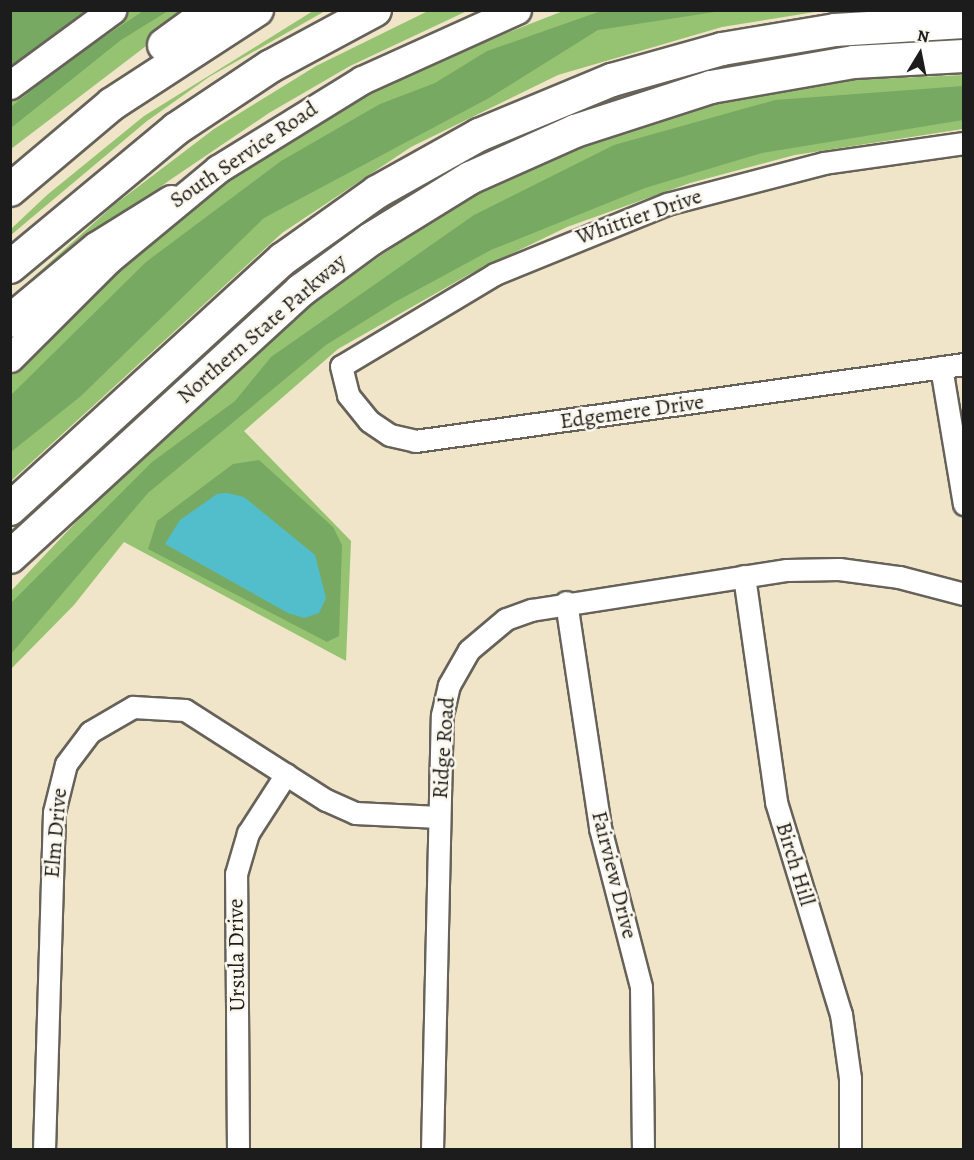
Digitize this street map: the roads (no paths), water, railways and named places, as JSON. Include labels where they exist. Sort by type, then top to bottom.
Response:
[{"type":"highway","points":[[112,104],[157,50],[212,10]]},
{"type":"highway","points":[[10,190],[112,104],[257,10]]},
{"type":"highway","points":[[10,267],[176,129],[272,66],[375,10]]},
{"type":"highway","name":"Northern State Parkway","points":[[10,509],[284,259],[377,192],[479,135],[612,80],[723,49],[835,30],[963,22]]},
{"type":"highway","name":"Northern State Parkway","points":[[10,557],[300,291],[371,239],[470,178],[575,130],[711,87],[854,62],[963,56]]},
{"type":"highway","points":[[10,321],[98,248],[172,202]]},
{"type":"main road","points":[[10,85],[112,10]]},
{"type":"main road","name":"South Service Road","points":[[10,358],[172,202],[337,94],[517,10]]},
{"type":"street","name":"Whittier Drive","points":[[341,366],[495,274],[667,204],[824,163],[963,143]]},
{"type":"street","name":"Edgemere Drive","points":[[341,366],[348,395],[369,421],[390,435],[415,441],[963,364]]},
{"type":"street","points":[[941,367],[963,504]]},
{"type":"street","name":"Ridge Road","points":[[432,1149],[442,715],[460,663],[506,619],[566,602],[744,576],[839,569],[899,577],[963,594]]},
{"type":"street","name":"Birch Hill","points":[[744,576],[776,802],[843,1023],[850,1149]]},
{"type":"street","name":"Fairview Drive","points":[[566,602],[600,828],[641,987],[643,1149]]},
{"type":"street","name":"Elm Drive","points":[[44,1149],[54,813],[66,764],[108,718],[154,704],[198,716],[286,774],[355,813],[439,817]]},
{"type":"street","name":"Ursula Drive","points":[[238,1149],[236,874],[248,832],[286,774]]},
{"type":"water","points":[[227,493],[244,497],[315,555],[326,598],[319,613],[304,618],[288,613],[165,544],[180,520],[217,494]]}]
